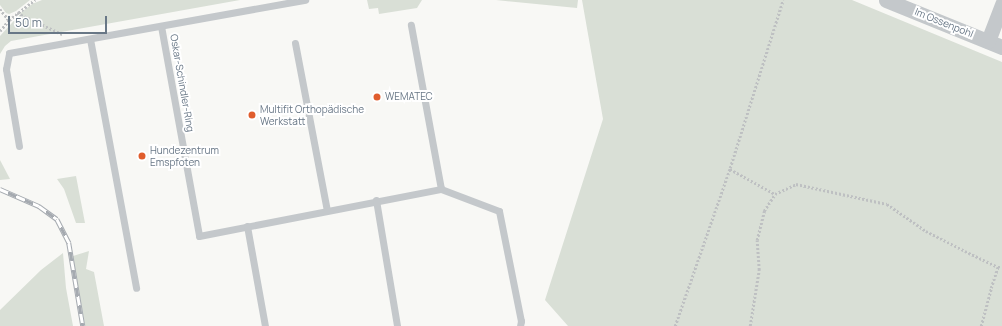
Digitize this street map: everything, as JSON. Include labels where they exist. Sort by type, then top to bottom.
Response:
[{"type":"street","name":"Im Ossenpohl","points":[[886,0],[1002,47]]},
{"type":"street","points":[[988,41],[1002,4]]},
{"type":"lane","name":"Oskar-Schindler-Ring","points":[[19,146],[6,69],[9,53],[305,0]]},
{"type":"lane","points":[[411,25],[441,189],[499,211],[521,322],[520,326]]},
{"type":"lane","name":"Oskar-Schindler-Ring","points":[[161,26],[199,236],[376,200],[441,189]]},
{"type":"lane","points":[[90,39],[136,288]]},
{"type":"lane","points":[[295,43],[327,210]]},
{"type":"lane","points":[[376,200],[397,326]]},
{"type":"lane","points":[[247,226],[265,326]]},
{"type":"path","points":[[0,31],[9,20],[35,0]]},
{"type":"path","points":[[675,326],[730,168],[784,0]]},
{"type":"path","points":[[0,9],[9,20]]},
{"type":"path","points":[[17,13],[58,32],[73,42]]},
{"type":"path","points":[[730,168],[775,194]]},
{"type":"path","points":[[750,326],[759,270],[757,240],[764,211],[775,194],[796,184],[887,204],[926,231],[1000,267],[991,288],[982,326]]},
{"type":"shaded area","points":[[0,0],[30,0],[16,11],[9,14],[6,13],[0,5]]},
{"type":"shaded area","points":[[42,0],[240,0],[11,41],[5,46],[0,54],[0,36],[22,12],[32,4]]},
{"type":"shaded area","points":[[367,0],[422,0],[417,8],[379,14],[378,8],[369,9]]},
{"type":"shaded area","points":[[496,0],[578,0],[577,8]]},
{"type":"shaded area","points":[[582,0],[852,0],[1002,62],[1002,326],[568,326],[545,300],[603,119]]},
{"type":"shaded area","points":[[0,160],[10,179],[0,180]]},
{"type":"shaded area","points":[[76,176],[85,223],[76,223],[64,189],[57,179]]},
{"type":"shaded area","points":[[89,251],[86,269],[94,272],[104,326],[85,326],[73,256]]},
{"type":"shaded area","points":[[63,253],[66,288],[73,326],[0,326],[0,310],[41,270]]},
{"type":"railway","points":[[0,189],[39,206],[57,219],[69,243],[83,326]]},
{"type":"place","name":"WEMATEC","points":[[377,97]]},
{"type":"place","name":"Multifit Orthopädische Werkstatt","points":[[252,115]]},
{"type":"place","name":"Hundezentrum Emspfoten","points":[[142,156]]}]
